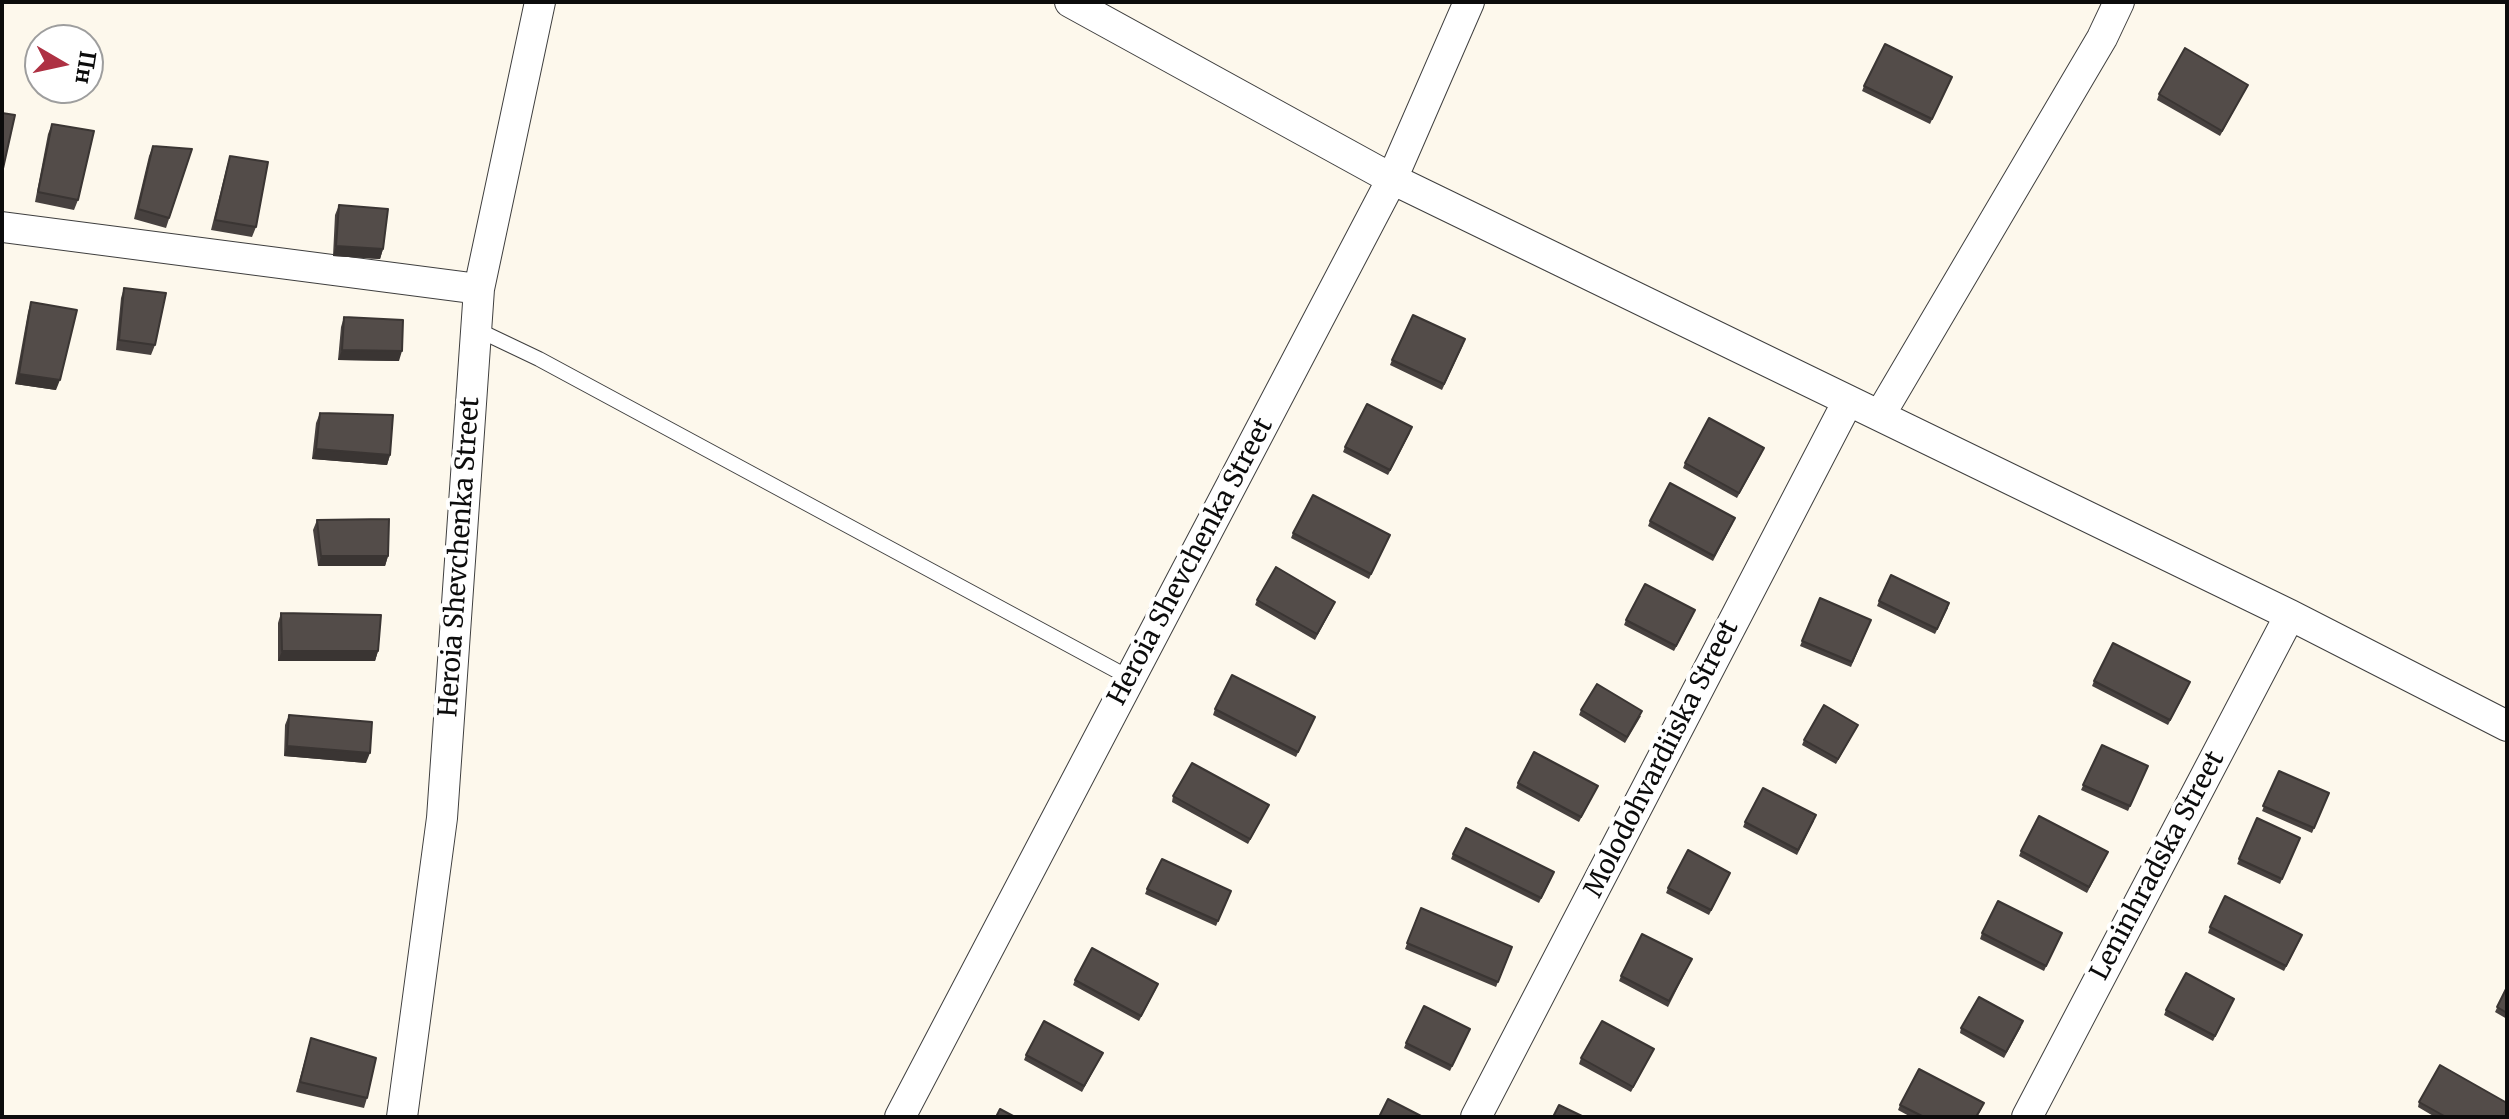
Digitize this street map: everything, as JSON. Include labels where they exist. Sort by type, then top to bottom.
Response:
[{"type":"street","name":"Heroia Shevchenka Street","points":[[402,1117],[442,818],[479,289],[540,2]]},
{"type":"street","points":[[1070,2],[1392,179],[2290,615],[2507,726]]},
{"type":"street","name":"Heroia Shevchenka Street","points":[[900,1117],[1392,179],[1469,2]]},
{"type":"street","points":[[1880,415],[2102,38],[2119,2]]},
{"type":"street","points":[[2,227],[479,289]]},
{"type":"street","name":"Molodohvardiiska Street","points":[[1476,1117],[1848,401]]},
{"type":"street","name":"Leninhradska Street","points":[[2027,1117],[2290,615]]},
{"type":"lane","points":[[475,329],[567,374],[1130,678]]},
{"type":"building","points":[[1885,44],[1952,77],[1932,119],[1864,86]]},
{"type":"building","points":[[2185,48],[2248,85],[2222,131],[2159,94]]},
{"type":"building","points":[[2,113],[15,115],[2,173]]},
{"type":"building","points":[[52,124],[94,131],[78,200],[38,192]]},
{"type":"building","points":[[153,146],[192,149],[169,218],[138,209]]},
{"type":"building","points":[[230,156],[268,162],[256,227],[215,220]]},
{"type":"building","points":[[339,205],[388,209],[383,249],[336,246]]},
{"type":"building","points":[[124,288],[166,293],[155,345],[119,340]]},
{"type":"building","points":[[31,302],[77,310],[60,380],[19,374]]},
{"type":"building","points":[[1413,315],[1465,339],[1444,384],[1392,360]]},
{"type":"building","points":[[344,317],[403,320],[402,351],[342,350]]},
{"type":"building","points":[[1367,404],[1412,427],[1390,470],[1345,447]]},
{"type":"building","points":[[320,413],[393,415],[390,455],[316,449]]},
{"type":"building","points":[[1709,418],[1764,448],[1739,493],[1685,463]]},
{"type":"building","points":[[1670,483],[1735,518],[1714,556],[1650,521]]},
{"type":"building","points":[[1313,495],[1390,535],[1371,574],[1293,533]]},
{"type":"building","points":[[389,519],[388,556],[321,556],[317,520]]},
{"type":"building","points":[[1276,567],[1335,602],[1317,634],[1257,600]]},
{"type":"building","points":[[1891,575],[1949,603],[1937,629],[1879,601]]},
{"type":"building","points":[[1645,584],[1695,610],[1676,646],[1626,620]]},
{"type":"building","points":[[1820,598],[1871,620],[1852,662],[1802,641]]},
{"type":"building","points":[[281,613],[381,615],[378,651],[282,651]]},
{"type":"building","points":[[2113,643],[2190,682],[2170,720],[2094,681]]},
{"type":"building","points":[[1232,675],[1315,717],[1298,752],[1215,709]]},
{"type":"building","points":[[1597,684],[1642,711],[1627,737],[1581,710]]},
{"type":"building","points":[[1824,705],[1858,725],[1838,759],[1804,740]]},
{"type":"building","points":[[289,715],[372,722],[370,753],[287,746]]},
{"type":"building","points":[[2102,745],[2148,766],[2130,806],[2083,785]]},
{"type":"building","points":[[1534,752],[1598,786],[1581,817],[1518,783]]},
{"type":"building","points":[[1192,763],[1269,805],[1250,839],[1173,796]]},
{"type":"building","points":[[2279,771],[2329,793],[2314,828],[2263,806]]},
{"type":"building","points":[[1763,788],[1816,815],[1798,850],[1745,822]]},
{"type":"building","points":[[2039,816],[2108,852],[2089,887],[2021,851]]},
{"type":"building","points":[[2257,818],[2300,838],[2282,879],[2239,859]]},
{"type":"building","points":[[1466,828],[1554,872],[1541,898],[1453,854]]},
{"type":"building","points":[[1688,850],[1730,873],[1711,910],[1668,888]]},
{"type":"building","points":[[1162,859],[1231,891],[1218,921],[1147,889]]},
{"type":"building","points":[[2225,896],[2302,935],[2286,966],[2210,927]]},
{"type":"building","points":[[1998,901],[2062,933],[2046,966],[1982,933]]},
{"type":"building","points":[[1421,908],[1512,947],[1498,982],[1407,943]]},
{"type":"building","points":[[1642,934],[1692,959],[1669,1001],[1621,976]]},
{"type":"building","points":[[1092,948],[1158,984],[1141,1016],[1075,980]]},
{"type":"building","points":[[2186,973],[2234,999],[2215,1036],[2166,1010]]},
{"type":"building","points":[[2507,987],[2507,1013],[2497,1007]]},
{"type":"building","points":[[1979,997],[2023,1021],[2006,1052],[1961,1028]]},
{"type":"building","points":[[1424,1006],[1470,1029],[1452,1066],[1406,1043]]},
{"type":"building","points":[[1044,1021],[1103,1053],[1084,1086],[1026,1055]]},
{"type":"building","points":[[1602,1021],[1654,1049],[1633,1087],[1581,1058]]},
{"type":"building","points":[[311,1038],[376,1058],[367,1098],[300,1082]]},
{"type":"building","points":[[2440,1065],[2507,1103],[2507,1117],[2446,1117],[2419,1102]]},
{"type":"building","points":[[1919,1069],[1984,1103],[1976,1117],[1924,1117],[1900,1105]]},
{"type":"building","points":[[1388,1099],[1423,1117],[1379,1117]]},
{"type":"building","points":[[1559,1105],[1584,1117],[1553,1117]]},
{"type":"building","points":[[1000,1109],[1015,1117],[996,1117]]}]
